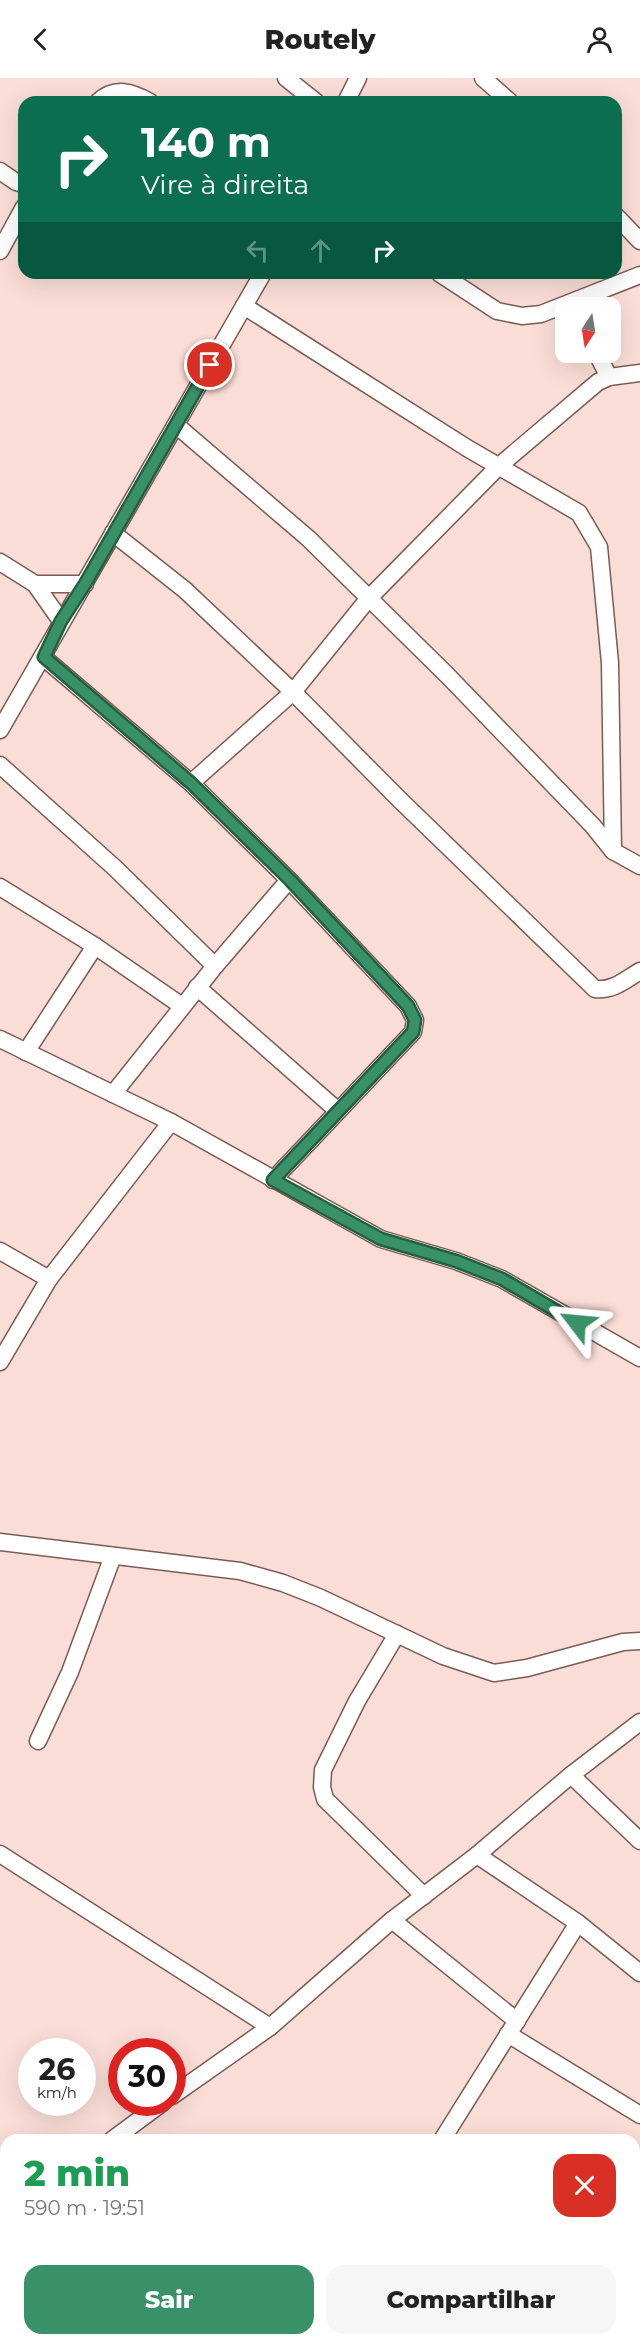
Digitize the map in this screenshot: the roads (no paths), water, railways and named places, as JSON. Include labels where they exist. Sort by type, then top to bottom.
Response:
[{"type":"street","points":[[286,78],[308,96]]},
{"type":"street","points":[[349,96],[358,78]]},
{"type":"street","points":[[483,78],[503,96]]},
{"type":"street","points":[[104,96],[130,91],[139,96]]},
{"type":"street","points":[[0,171],[13,183]]},
{"type":"street","points":[[0,250],[18,218]]},
{"type":"street","points":[[622,222],[640,241]]},
{"type":"street","points":[[590,297],[640,275]]},
{"type":"street","points":[[0,730],[244,306],[254,279]]},
{"type":"street","points":[[448,279],[497,311],[522,316],[555,310]]},
{"type":"street","points":[[244,306],[378,393],[579,513],[599,547],[610,663],[613,851]]},
{"type":"street","points":[[602,363],[609,377]]},
{"type":"street","points":[[191,783],[293,692],[369,598],[499,466],[598,382],[609,377],[640,373]]},
{"type":"street","points":[[176,425],[309,539],[456,685],[592,826],[613,851],[640,866]]},
{"type":"street","points":[[112,533],[185,590],[293,692],[399,800],[595,988],[605,990],[617,986],[640,970]]},
{"type":"street","points":[[0,562],[35,584],[61,621]]},
{"type":"street","points":[[35,584],[85,584]]},
{"type":"street","points":[[44,657],[191,783],[290,880],[408,1006],[415,1020],[413,1032],[273,1180]]},
{"type":"street","points":[[0,765],[115,868],[215,966]]},
{"type":"street","points":[[113,1094],[197,987],[290,880]]},
{"type":"street","points":[[0,887],[95,946],[182,1006]]},
{"type":"street","points":[[26,1052],[95,946]]},
{"type":"street","points":[[197,987],[338,1111]]},
{"type":"street","points":[[0,1039],[171,1122],[381,1239],[456,1261],[502,1279],[640,1358]]},
{"type":"street","points":[[0,1362],[49,1279],[171,1122]]},
{"type":"street","points":[[0,1251],[49,1279]]},
{"type":"street","points":[[0,1542],[240,1571],[321,1598],[443,1656],[494,1673],[527,1668],[613,1645],[640,1641]]},
{"type":"street","points":[[38,1741],[70,1672],[113,1556]]},
{"type":"street","points":[[397,1634],[357,1701],[323,1770],[322,1787],[325,1799],[424,1896]]},
{"type":"street","points":[[186,2086],[270,2027],[392,1920],[477,1855],[571,1775],[640,1722]]},
{"type":"street","points":[[571,1775],[640,1841]]},
{"type":"street","points":[[0,1854],[270,2027]]},
{"type":"street","points":[[477,1855],[578,1923],[640,1973]]},
{"type":"street","points":[[392,1920],[513,2027],[640,2115]]},
{"type":"street","points":[[446,2134],[578,1923]]},
{"type":"street","points":[[120,2134],[144,2116]]}]
